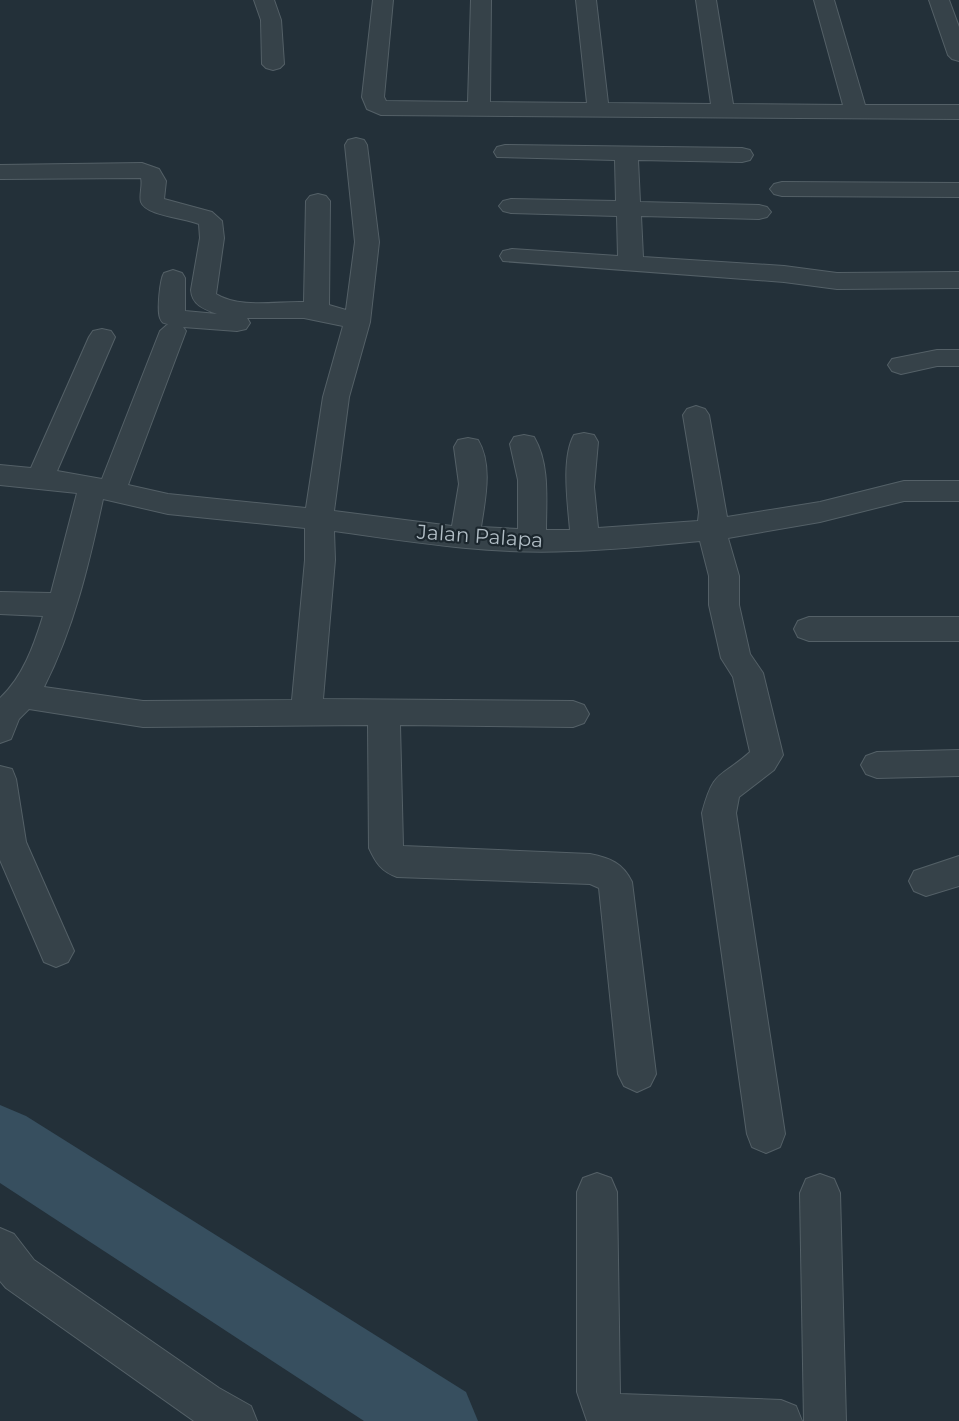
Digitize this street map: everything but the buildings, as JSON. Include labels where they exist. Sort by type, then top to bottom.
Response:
[{"type":"street","points":[[264,0],[271,20],[273,64]]},
{"type":"street","points":[[383,0],[373,97],[375,104],[381,108],[959,112]]},
{"type":"street","points":[[479,108],[481,0]]},
{"type":"street","points":[[586,0],[598,108]]},
{"type":"street","points":[[706,0],[723,110]]},
{"type":"street","points":[[824,0],[856,111]]},
{"type":"street","points":[[939,0],[959,55]]},
{"type":"street","points":[[314,712],[308,704],[307,695],[320,560],[319,519],[336,397],[356,327],[367,242],[356,144]]},
{"type":"street","points":[[505,152],[742,155]]},
{"type":"street","points":[[626,154],[631,264]]},
{"type":"street","points":[[0,172],[142,170],[151,174],[154,181],[153,201],[159,207],[200,214],[210,221],[212,238],[203,290],[204,298],[209,302],[236,309],[316,310],[356,327]]},
{"type":"street","points":[[782,189],[959,190]]},
{"type":"street","points":[[316,310],[318,201]]},
{"type":"street","points":[[511,206],[759,212]]},
{"type":"street","points":[[512,256],[784,274],[837,281],[959,280]]},
{"type":"street","points":[[173,278],[172,316],[178,319],[356,327]]},
{"type":"street","points":[[0,730],[5,713],[23,696],[34,676],[62,604],[102,488],[173,331]]},
{"type":"street","points":[[40,479],[102,337]]},
{"type":"street","points":[[902,365],[937,358],[959,358]]},
{"type":"street","points":[[696,415],[713,512],[711,530],[724,576],[724,605],[736,658],[748,673],[767,755],[761,766],[734,782],[723,793],[719,813],[766,1134]]},
{"type":"street","points":[[584,442],[580,487],[585,540]]},
{"type":"street","points":[[524,444],[532,480],[532,540]]},
{"type":"street","points":[[465,537],[473,484],[468,447]]},
{"type":"street","name":"Jalan Palapa","points":[[0,475],[102,488],[168,504],[465,537],[532,540],[585,540],[711,530],[820,512],[904,491],[959,491]]},
{"type":"street","points":[[0,603],[62,604]]},
{"type":"street","points":[[809,629],[959,629]]},
{"type":"street","points":[[23,696],[143,714],[314,712],[573,714]]},
{"type":"street","points":[[384,712],[386,848],[389,855],[397,862],[590,869],[605,872],[615,882],[637,1074]]},
{"type":"street","points":[[877,765],[959,763]]},
{"type":"street","points":[[0,779],[9,842],[56,951]]},
{"type":"street","points":[[926,881],[959,871]]},
{"type":"street","points":[[597,1192],[598,1392],[604,1411],[623,1416],[781,1421]]},
{"type":"street","points":[[820,1193],[825,1421]]},
{"type":"street","points":[[7,1271],[209,1415]]},
{"type":"waterway","points":[[0,1141],[437,1421]]}]
